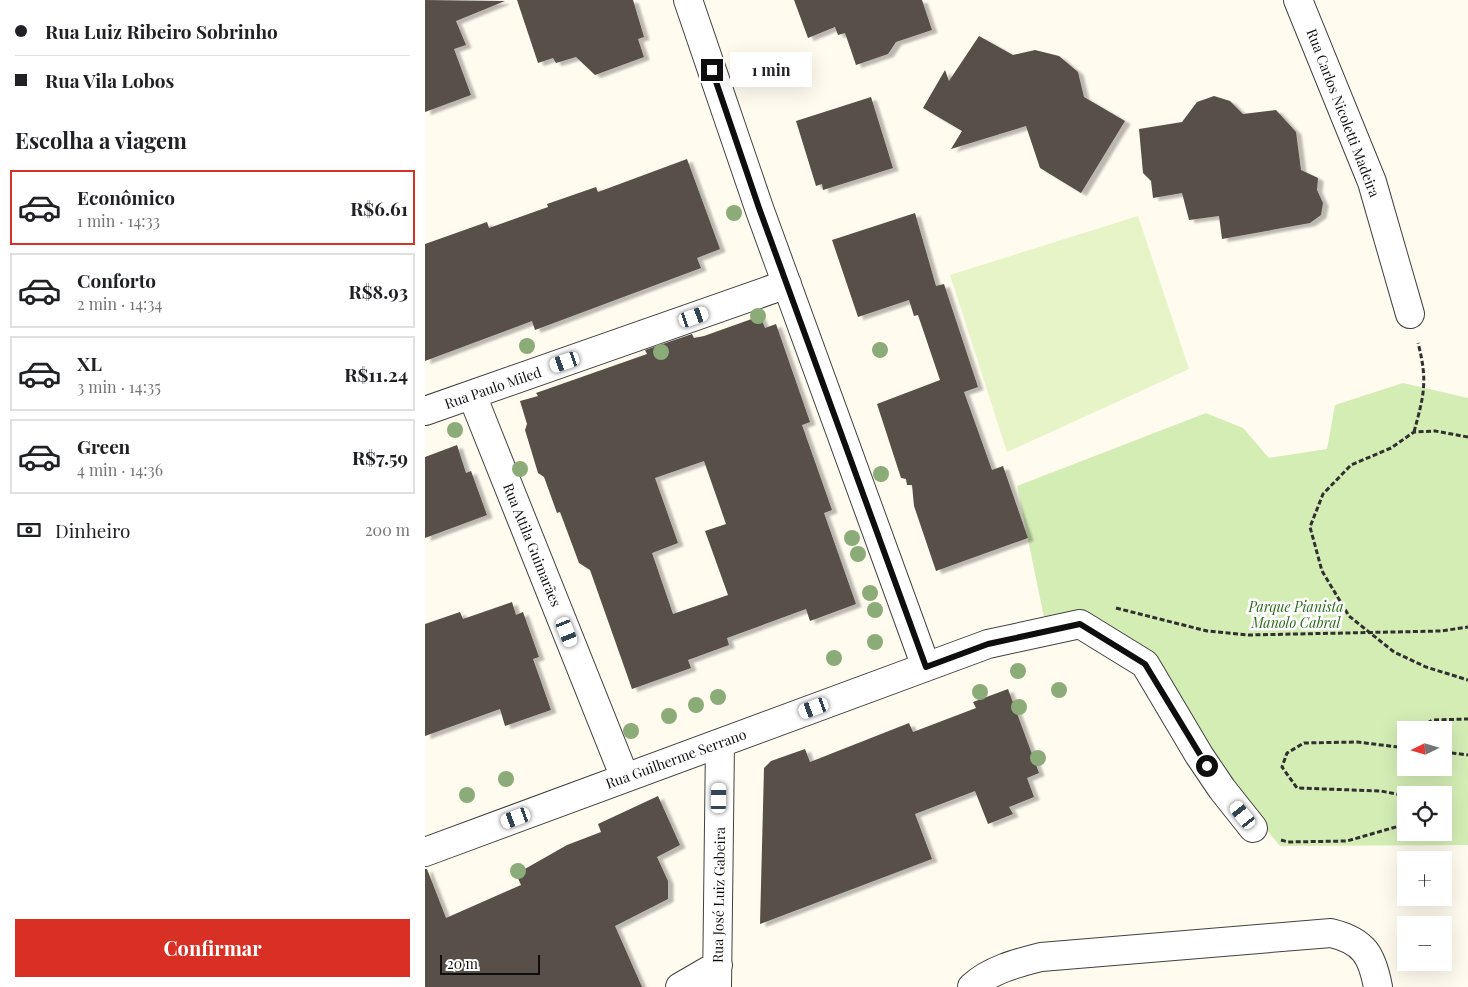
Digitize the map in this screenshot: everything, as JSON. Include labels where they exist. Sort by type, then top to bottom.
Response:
[{"type":"street","points":[[688,0],[787,284],[926,667]]},
{"type":"street","name":"Rua Carlos Nicoletti Madeira","points":[[1298,0],[1372,182],[1410,314]]},
{"type":"street","name":"Rua Paulo Miled","points":[[425,411],[787,284]]},
{"type":"street","name":"Rua Attila Guimarães","points":[[472,395],[625,778]]},
{"type":"street","name":"Rua Guilherme Serrano","points":[[425,852],[988,644],[1080,624],[1145,664],[1199,755],[1222,789],[1253,828]]},
{"type":"street","name":"Rua José Luiz Gabeira","points":[[718,976],[720,743]]},
{"type":"street","points":[[972,987],[981,979],[1007,967],[1041,957],[1331,933],[1349,937],[1365,949],[1376,973],[1378,987]]},
{"type":"street","points":[[680,987],[718,976]]},
{"type":"path","points":[[1410,314],[1425,370],[1425,392],[1414,432]]},
{"type":"path","points":[[1468,437],[1435,430],[1414,432],[1391,448],[1351,465],[1323,494],[1310,527],[1322,571],[1349,616],[1394,652],[1427,667],[1468,680]]},
{"type":"path","points":[[1107,608],[1116,608],[1207,631],[1248,635],[1441,631],[1468,627]]},
{"type":"path","points":[[1431,721],[1468,719]]},
{"type":"path","points":[[1397,747],[1357,742],[1304,743],[1287,753],[1282,768],[1297,788],[1381,792],[1397,795]]},
{"type":"path","points":[[1453,753],[1468,755]]},
{"type":"path","points":[[1253,828],[1288,842],[1347,841],[1397,827]]},
{"type":"green space","points":[[1138,216],[1189,369],[1007,452],[950,275]]},
{"type":"green space","name":"Parque Pianista Manolo Cabral","points":[[1403,383],[1468,398],[1468,845],[1280,846],[1112,646],[1047,632],[1017,486],[1206,413],[1243,428],[1269,458],[1327,449],[1335,405]]},
{"type":"building","points":[[425,0],[505,1],[456,21],[466,45],[454,49],[471,95],[425,112]]},
{"type":"building","points":[[517,0],[633,0],[644,37],[638,39],[644,57],[595,75],[576,57],[556,63],[553,58],[538,63]]},
{"type":"building","points":[[794,0],[922,0],[932,30],[896,42],[888,54],[856,65],[845,33],[838,35],[835,27],[808,38]]},
{"type":"building","points":[[979,36],[1013,55],[1035,50],[1059,56],[1078,72],[1084,97],[1125,121],[1081,193],[1040,168],[1026,126],[951,149],[962,131],[923,108],[945,70],[949,81]]},
{"type":"building","points":[[1214,96],[1230,101],[1243,114],[1276,110],[1296,132],[1301,170],[1318,178],[1317,190],[1323,203],[1321,215],[1310,223],[1222,239],[1219,216],[1189,220],[1182,193],[1153,198],[1151,181],[1143,173],[1139,129],[1182,122],[1197,102]]},
{"type":"building","points":[[871,97],[893,168],[823,190],[822,184],[816,186],[796,121]]},
{"type":"building","points":[[687,159],[720,249],[697,258],[701,268],[535,330],[532,321],[425,361],[425,244],[487,222],[489,228],[548,207],[547,204],[596,187],[598,192]]},
{"type":"building","points":[[915,213],[936,286],[944,284],[978,387],[964,392],[992,470],[1003,466],[1028,538],[936,571],[914,506],[912,485],[907,485],[906,479],[901,478],[877,404],[940,380],[918,315],[914,316],[909,300],[858,317],[832,240]]},
{"type":"building","points":[[760,316],[765,328],[776,324],[810,422],[802,425],[832,510],[824,513],[856,604],[810,621],[806,609],[727,638],[729,645],[688,660],[691,668],[632,689],[590,570],[579,563],[560,512],[557,513],[544,477],[538,473],[525,430],[527,424],[520,401],[538,396],[536,393],[647,354],[645,350],[692,334],[694,338]],"holes":[[[704,461],[726,524],[705,531],[728,595],[673,614],[652,553],[678,543],[655,478]]]},
{"type":"building","points":[[457,445],[466,473],[471,471],[487,515],[425,538],[425,457]]},
{"type":"building","points":[[512,602],[516,615],[523,612],[539,657],[533,659],[551,710],[505,726],[500,709],[425,736],[425,624],[460,612],[463,619]]},
{"type":"building","points":[[1008,689],[1039,773],[1027,778],[1034,797],[1009,807],[1013,814],[988,824],[975,791],[915,814],[932,859],[760,924],[764,768],[771,761],[805,749],[810,762],[909,723],[913,732],[976,708],[973,702]]},
{"type":"building","points":[[658,796],[680,845],[657,857],[668,881],[668,899],[615,926],[642,987],[425,987],[425,869],[427,869],[446,918],[521,885],[516,874],[567,845],[601,832],[598,824]]},
{"type":"route","points":[[712,70],[759,208],[926,667],[988,644],[1080,624],[1145,664],[1207,766]]}]
